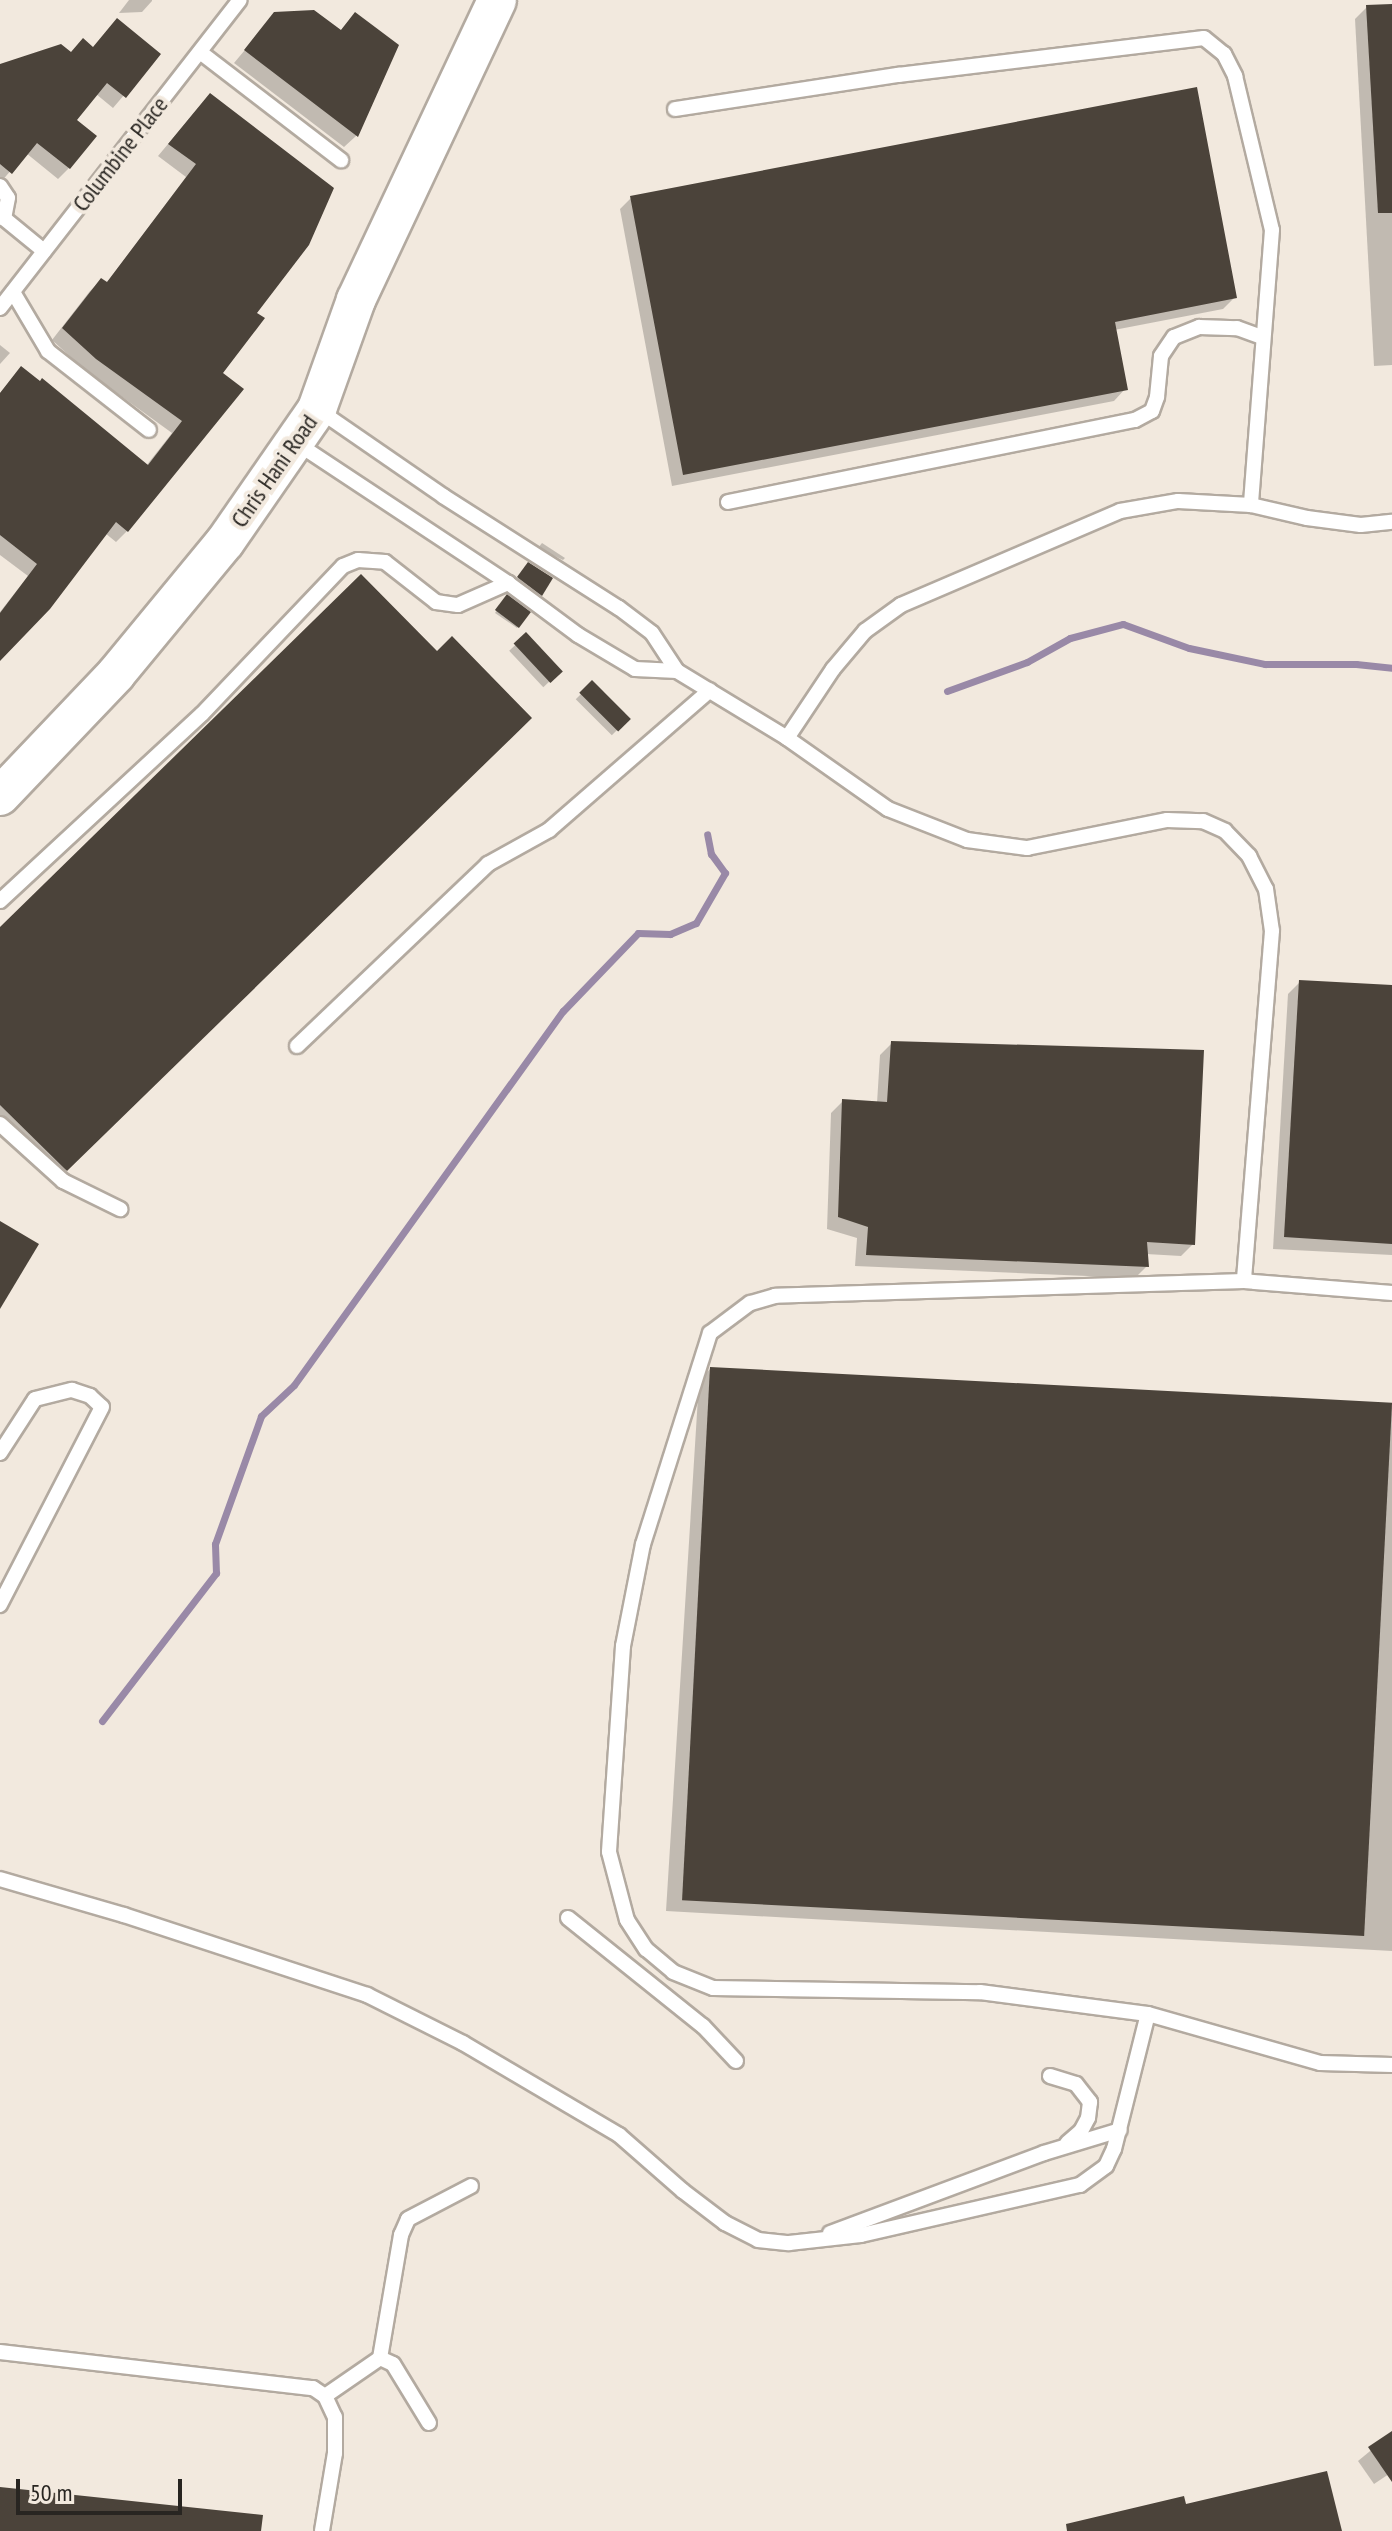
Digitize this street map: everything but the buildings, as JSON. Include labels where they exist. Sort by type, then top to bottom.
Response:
[{"type":"street","name":"Chris Hani Road","points":[[0,796],[116,674],[225,542],[317,409],[356,300],[497,0]]},
{"type":"lane","name":"Columbine Place","points":[[0,308],[240,0]]},
{"type":"lane","points":[[675,109],[898,75],[1204,38],[1224,54],[1235,76],[1272,230],[1251,505]]},
{"type":"lane","points":[[200,52],[341,160]]},
{"type":"lane","points":[[0,186],[8,198],[2,217],[44,251]]},
{"type":"lane","points":[[13,292],[41,344],[149,430]]},
{"type":"lane","points":[[728,502],[1135,420],[1152,411],[1157,397],[1161,356],[1174,337],[1199,327],[1237,328],[1262,337]]},
{"type":"lane","points":[[317,409],[443,496],[619,608],[652,633],[677,671],[787,738],[888,809],[967,840],[1027,848],[1167,820],[1203,821],[1225,831],[1249,856],[1266,889],[1272,931],[1244,1281]]},
{"type":"lane","points":[[295,442],[508,583],[578,635],[635,669],[677,671]]},
{"type":"lane","points":[[787,738],[865,631],[901,605],[1120,511],[1178,501],[1251,505],[1307,518],[1361,525],[1392,522]]},
{"type":"lane","points":[[0,901],[202,714],[343,566],[358,560],[385,562],[436,602],[458,605],[508,583]]},
{"type":"lane","points":[[297,1046],[488,864],[549,830],[710,690]]},
{"type":"lane","points":[[0,1124],[63,1181],[120,1209]]},
{"type":"lane","points":[[1392,1293],[1244,1281],[775,1296],[750,1303],[710,1333],[643,1544],[623,1646],[609,1852],[627,1920],[646,1949],[673,1972],[713,1988],[980,1992],[1148,2014],[1320,2063],[1392,2065]]},
{"type":"lane","points":[[0,1453],[35,1399],[72,1390],[90,1396],[102,1407],[0,1605]]},
{"type":"lane","points":[[0,1879],[124,1915],[367,1995],[463,2043],[619,2135],[725,2223],[758,2240],[808,2242],[861,2235],[1080,2185],[1106,2166],[1120,2130],[1148,2014]]},
{"type":"lane","points":[[568,1918],[703,2026],[736,2061]]},
{"type":"lane","points":[[1050,2076],[1076,2084],[1090,2102],[1081,2131],[1062,2148]]},
{"type":"lane","points":[[808,2242],[1062,2148],[1120,2130]]},
{"type":"lane","points":[[325,2396],[380,2358],[401,2235],[408,2219],[471,2186]]},
{"type":"lane","points":[[0,2352],[313,2388],[325,2396],[335,2417],[335,2453],[322,2531]]},
{"type":"lane","points":[[380,2358],[393,2364],[429,2423]]},
{"type":"waterway","points":[[947,691],[1027,662],[1070,638],[1123,624],[1189,648],[1265,664],[1356,664],[1392,668]]},
{"type":"waterway","points":[[102,1721],[216,1573],[215,1544],[261,1416],[294,1385],[563,1011],[638,933],[670,934],[696,923],[725,873],[711,854],[707,834]]}]
